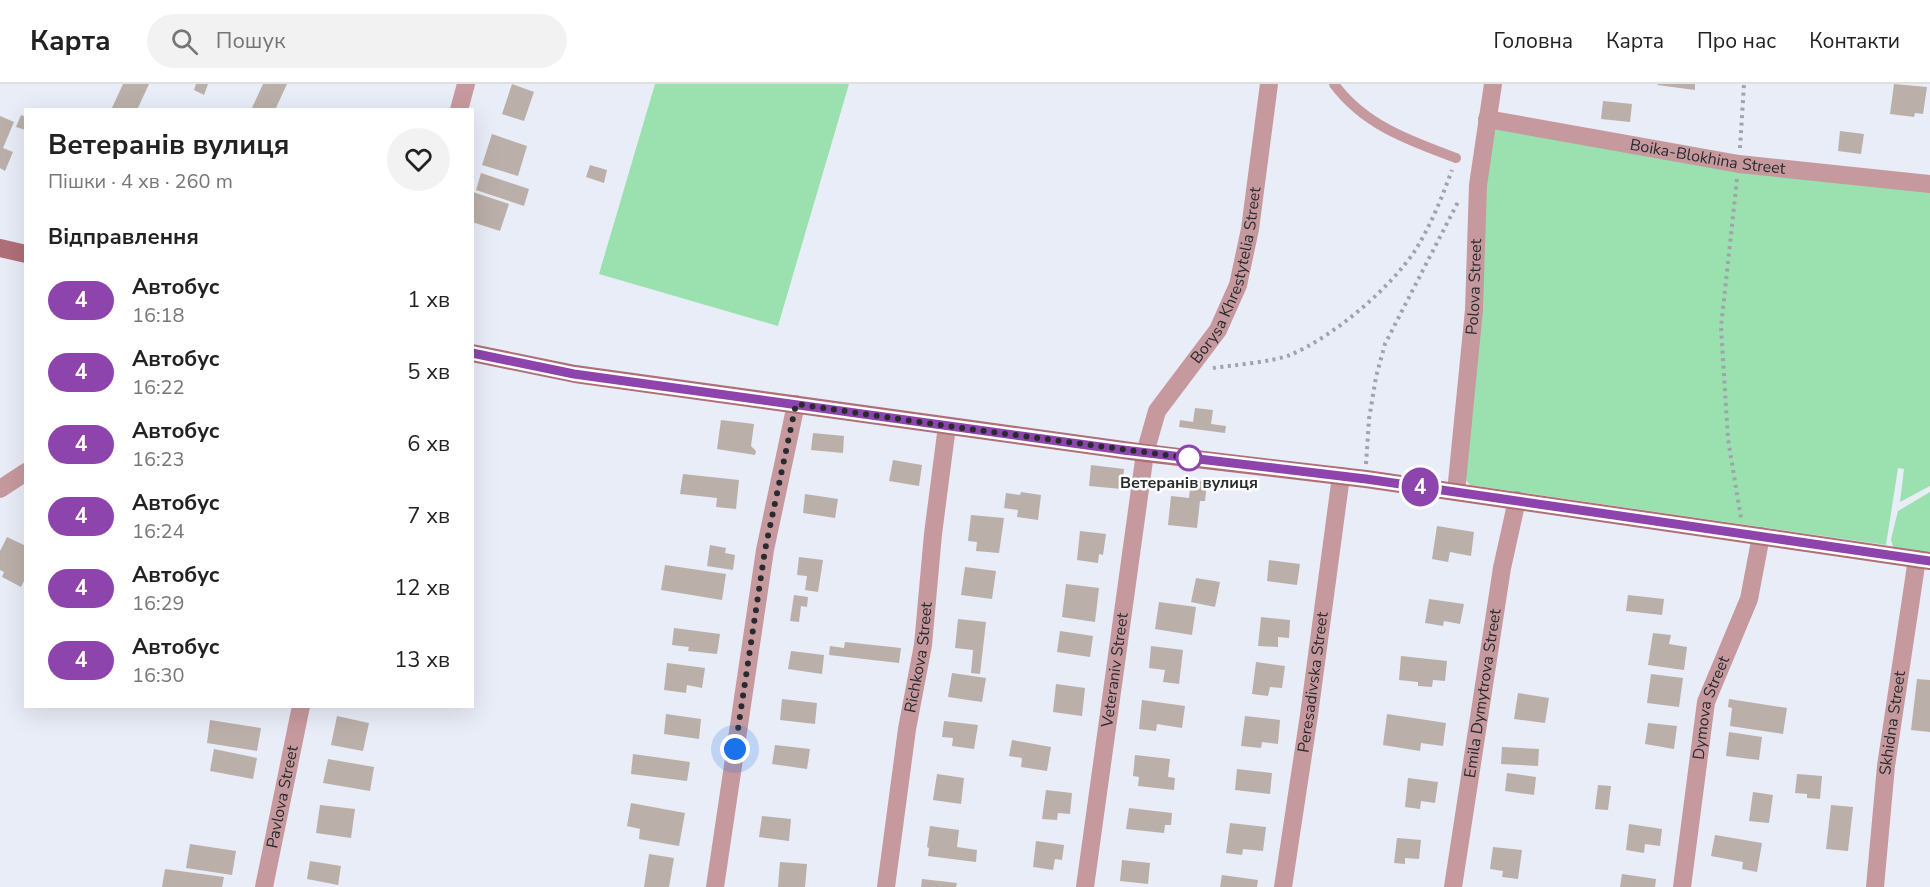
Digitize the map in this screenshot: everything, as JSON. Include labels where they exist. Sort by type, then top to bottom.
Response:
[{"type":"street","points":[[460,108],[466,84]]},
{"type":"street","name":"Borysa Khrestytelia Street","points":[[1145,453],[1157,411],[1218,330],[1238,285],[1250,229],[1269,84]]},
{"type":"street","name":"Polova Street","points":[[1456,492],[1473,310],[1478,185],[1493,84]]},
{"type":"street","name":"Boika-Blokhina Street","points":[[1487,119],[1739,164],[1930,184]]},
{"type":"street","points":[[0,248],[24,254]]},
{"type":"street","points":[[474,353],[574,374],[1145,453],[1366,479],[1923,560]]},
{"type":"street","points":[[715,887],[765,550],[796,404]]},
{"type":"street","name":"Richkova Street","points":[[886,887],[907,729],[923,645],[933,534],[947,426]]},
{"type":"street","name":"Veteraniv Street","points":[[1085,887],[1145,453]]},
{"type":"street","points":[[0,489],[24,473]]},
{"type":"street","name":"Peresadivska Street","points":[[1283,887],[1341,476]]},
{"type":"street","name":"Emila Dymytrova Street","points":[[1453,887],[1500,580],[1517,500]]},
{"type":"street","name":"Dymova Street","points":[[1682,887],[1706,702],[1749,599],[1752,534]]},
{"type":"street","name":"Skhidna Street","points":[[1875,887],[1886,765],[1923,560]]},
{"type":"street","name":"Pavlova Street","points":[[264,887],[301,708]]},
{"type":"lane","points":[[1334,84],[1354,108],[1383,127],[1456,158]]},
{"type":"path","points":[[1744,84],[1739,164],[1721,327],[1728,439],[1752,534]]},
{"type":"path","points":[[1186,374],[1289,355],[1329,334],[1385,287],[1415,250],[1438,205],[1456,158]]},
{"type":"path","points":[[1366,479],[1369,419],[1376,377],[1385,344],[1464,191]]},
{"type":"green space","points":[[655,84],[849,84],[778,326],[599,274]]},
{"type":"green space","points":[[1495,128],[1930,187],[1930,486],[1900,502],[1904,469],[1898,468],[1886,545],[1470,485],[1465,479],[1484,185]]},
{"type":"green space","points":[[1930,492],[1930,553],[1893,547],[1891,539],[1898,511]]},
{"type":"building","points":[[123,84],[149,84],[138,108],[112,108]]},
{"type":"building","points":[[196,84],[208,84],[204,95],[194,90]]},
{"type":"building","points":[[263,84],[287,84],[276,108],[252,108]]},
{"type":"building","points":[[512,84],[534,92],[524,121],[502,114]]},
{"type":"building","points":[[1695,84],[1695,90],[1657,85]]},
{"type":"building","points":[[1894,84],[1927,87],[1923,114],[1915,113],[1914,117],[1890,114]]},
{"type":"building","points":[[1603,101],[1632,104],[1630,122],[1601,119]]},
{"type":"building","points":[[21,115],[24,116],[24,129],[16,127]]},
{"type":"building","points":[[0,116],[14,122],[3,148],[13,152],[5,171],[0,168]]},
{"type":"building","points":[[1840,131],[1864,134],[1861,154],[1838,151]]},
{"type":"building","points":[[492,134],[527,146],[518,176],[482,165]]},
{"type":"building","points":[[590,165],[607,170],[604,183],[586,177]]},
{"type":"building","points":[[481,173],[529,189],[524,206],[476,190]]},
{"type":"building","points":[[474,192],[509,204],[500,231],[474,223]]},
{"type":"building","points":[[1195,408],[1213,410],[1211,424],[1226,426],[1225,433],[1179,427],[1180,420],[1193,422]]},
{"type":"building","points":[[721,420],[754,424],[751,446],[756,451],[755,455],[717,449]]},
{"type":"building","points":[[813,433],[844,436],[843,453],[811,450]]},
{"type":"building","points":[[893,460],[922,465],[919,486],[889,481]]},
{"type":"building","points":[[1091,465],[1124,469],[1122,489],[1089,486]]},
{"type":"building","points":[[683,474],[739,480],[736,509],[716,507],[717,498],[680,494]]},
{"type":"building","points":[[1191,480],[1207,482],[1205,501],[1200,501],[1197,528],[1168,525],[1171,496],[1189,498]]},
{"type":"building","points":[[1021,492],[1041,495],[1038,520],[1017,517],[1018,510],[1004,508],[1006,493],[1020,495]]},
{"type":"building","points":[[805,494],[838,499],[835,518],[803,513]]},
{"type":"building","points":[[971,515],[1004,518],[999,553],[976,551],[977,542],[968,541]]},
{"type":"building","points":[[1437,526],[1474,532],[1471,556],[1450,552],[1448,562],[1432,559]]},
{"type":"building","points":[[1080,531],[1106,534],[1103,555],[1099,554],[1098,563],[1077,560]]},
{"type":"building","points":[[7,537],[24,545],[24,581],[21,587],[2,577],[4,572],[0,570],[0,551]]},
{"type":"building","points":[[710,545],[726,548],[725,553],[735,555],[733,570],[707,566]]},
{"type":"building","points":[[799,557],[823,560],[818,592],[805,590],[807,576],[797,575]]},
{"type":"building","points":[[1269,560],[1300,564],[1297,585],[1267,581]]},
{"type":"building","points":[[665,565],[726,574],[722,600],[661,590]]},
{"type":"building","points":[[965,567],[996,571],[992,599],[961,595]]},
{"type":"building","points":[[1196,578],[1220,582],[1215,607],[1191,602]]},
{"type":"building","points":[[1066,584],[1099,588],[1095,622],[1062,617]]},
{"type":"building","points":[[794,595],[808,597],[807,607],[801,606],[799,622],[790,621]]},
{"type":"building","points":[[1628,595],[1664,599],[1662,615],[1626,611]]},
{"type":"building","points":[[1429,599],[1464,604],[1460,624],[1444,621],[1443,626],[1425,623]]},
{"type":"building","points":[[1159,602],[1196,607],[1192,635],[1155,629]]},
{"type":"building","points":[[1261,617],[1290,620],[1289,638],[1278,637],[1278,647],[1258,646]]},
{"type":"building","points":[[958,619],[986,622],[980,674],[971,673],[973,650],[955,648]]},
{"type":"building","points":[[674,628],[720,634],[717,654],[688,651],[689,647],[672,645]]},
{"type":"building","points":[[1060,631],[1093,636],[1090,657],[1057,652]]},
{"type":"building","points":[[1653,633],[1671,635],[1669,644],[1687,647],[1684,670],[1648,665]]},
{"type":"building","points":[[845,642],[901,648],[899,663],[829,655],[830,646],[844,648]]},
{"type":"building","points":[[1151,646],[1183,650],[1179,684],[1163,682],[1165,670],[1149,668]]},
{"type":"building","points":[[791,651],[824,655],[822,674],[788,669]]},
{"type":"building","points":[[1401,656],[1447,661],[1445,681],[1433,680],[1432,687],[1418,686],[1418,682],[1399,680]]},
{"type":"building","points":[[1256,662],[1285,666],[1282,688],[1270,687],[1268,696],[1252,694]]},
{"type":"building","points":[[667,663],[705,668],[702,688],[687,685],[686,693],[664,690]]},
{"type":"building","points":[[952,673],[986,678],[982,702],[948,697]]},
{"type":"building","points":[[1651,674],[1683,678],[1679,707],[1647,703]]},
{"type":"building","points":[[1917,679],[1930,680],[1930,732],[1911,730]]},
{"type":"building","points":[[1056,684],[1085,688],[1082,716],[1053,712]]},
{"type":"building","points":[[1518,693],[1549,698],[1545,723],[1514,719]]},
{"type":"building","points":[[782,699],[817,703],[815,724],[780,720]]},
{"type":"building","points":[[1729,699],[1787,708],[1783,734],[1730,726],[1732,708],[1728,707]]},
{"type":"building","points":[[1142,700],[1185,706],[1182,728],[1157,724],[1156,731],[1139,729]]},
{"type":"building","points":[[666,714],[701,719],[699,739],[664,734]]},
{"type":"building","points":[[1387,714],[1446,723],[1443,746],[1421,743],[1420,751],[1383,745]]},
{"type":"building","points":[[337,716],[369,723],[363,751],[331,745]]},
{"type":"building","points":[[1245,716],[1280,720],[1278,744],[1262,742],[1261,748],[1241,746]]},
{"type":"building","points":[[210,720],[261,728],[257,751],[207,743]]},
{"type":"building","points":[[944,721],[978,725],[974,749],[952,746],[953,738],[942,737]]},
{"type":"building","points":[[1648,723],[1677,726],[1674,749],[1645,744]]},
{"type":"building","points":[[1729,732],[1762,737],[1759,760],[1726,756]]},
{"type":"building","points":[[1012,740],[1051,747],[1047,771],[1021,767],[1022,758],[1009,756]]},
{"type":"building","points":[[775,745],[810,749],[807,769],[772,764]]},
{"type":"building","points":[[1502,747],[1539,749],[1538,766],[1501,764]]},
{"type":"building","points":[[214,749],[257,758],[253,779],[210,771]]},
{"type":"building","points":[[633,754],[690,762],[687,781],[631,774]]},
{"type":"building","points":[[1135,755],[1170,759],[1168,777],[1175,778],[1174,790],[1138,786],[1139,777],[1133,776]]},
{"type":"building","points":[[328,759],[374,767],[370,791],[323,783]]},
{"type":"building","points":[[1237,769],[1272,773],[1270,794],[1235,790]]},
{"type":"building","points":[[1507,773],[1536,777],[1534,795],[1505,791]]},
{"type":"building","points":[[937,774],[964,778],[961,804],[933,800]]},
{"type":"building","points":[[1797,774],[1822,776],[1820,799],[1807,798],[1807,794],[1795,793]]},
{"type":"building","points":[[1408,778],[1438,782],[1435,803],[1421,801],[1420,809],[1405,807]]},
{"type":"building","points":[[1598,785],[1611,786],[1608,810],[1595,809]]},
{"type":"building","points":[[1046,790],[1072,793],[1070,814],[1058,813],[1057,820],[1042,819]]},
{"type":"building","points":[[1753,792],[1773,795],[1769,823],[1749,821]]},
{"type":"building","points":[[631,803],[685,813],[679,846],[639,839],[640,829],[627,826]]},
{"type":"building","points":[[320,805],[355,809],[351,838],[316,833]]},
{"type":"building","points":[[1831,805],[1853,807],[1848,851],[1826,849]]},
{"type":"building","points":[[1129,808],[1172,813],[1171,825],[1165,825],[1164,833],[1126,829]]},
{"type":"building","points":[[762,816],[791,819],[789,841],[759,837]]},
{"type":"building","points":[[1230,823],[1266,827],[1263,851],[1243,849],[1242,855],[1226,853]]},
{"type":"building","points":[[1629,824],[1662,829],[1660,846],[1645,844],[1644,853],[1626,850]]},
{"type":"building","points":[[930,826],[959,830],[957,847],[977,850],[976,862],[928,856]]},
{"type":"building","points":[[1715,835],[1762,843],[1757,872],[1742,869],[1743,862],[1711,856]]},
{"type":"building","points":[[1397,838],[1421,840],[1419,859],[1405,858],[1405,864],[1394,863]]},
{"type":"building","points":[[1036,841],[1064,845],[1062,860],[1055,859],[1053,870],[1033,867]]},
{"type":"building","points":[[190,844],[236,851],[232,875],[186,868]]},
{"type":"building","points":[[1493,847],[1522,850],[1518,879],[1502,877],[1503,871],[1490,869]]},
{"type":"building","points":[[649,854],[674,858],[669,887],[644,887]]},
{"type":"building","points":[[1122,860],[1150,863],[1148,884],[1120,881]]},
{"type":"building","points":[[310,861],[341,866],[338,885],[307,879]]},
{"type":"building","points":[[780,862],[807,864],[805,887],[778,887]]},
{"type":"building","points":[[165,869],[224,877],[222,887],[162,887]]},
{"type":"building","points":[[1622,874],[1656,879],[1655,887],[1620,887]]},
{"type":"building","points":[[1222,875],[1258,880],[1257,887],[1220,887]]},
{"type":"building","points":[[922,879],[957,883],[956,887],[921,887]]},
{"type":"bus line","name":"4","points":[[474,353],[574,374],[1123,450],[1366,479],[1930,561]]},
{"type":"place","name":"Ветеранів вулиця","points":[[1189,458]]},
{"type":"route","points":[[735,749],[765,550],[796,404],[1189,458]]}]
